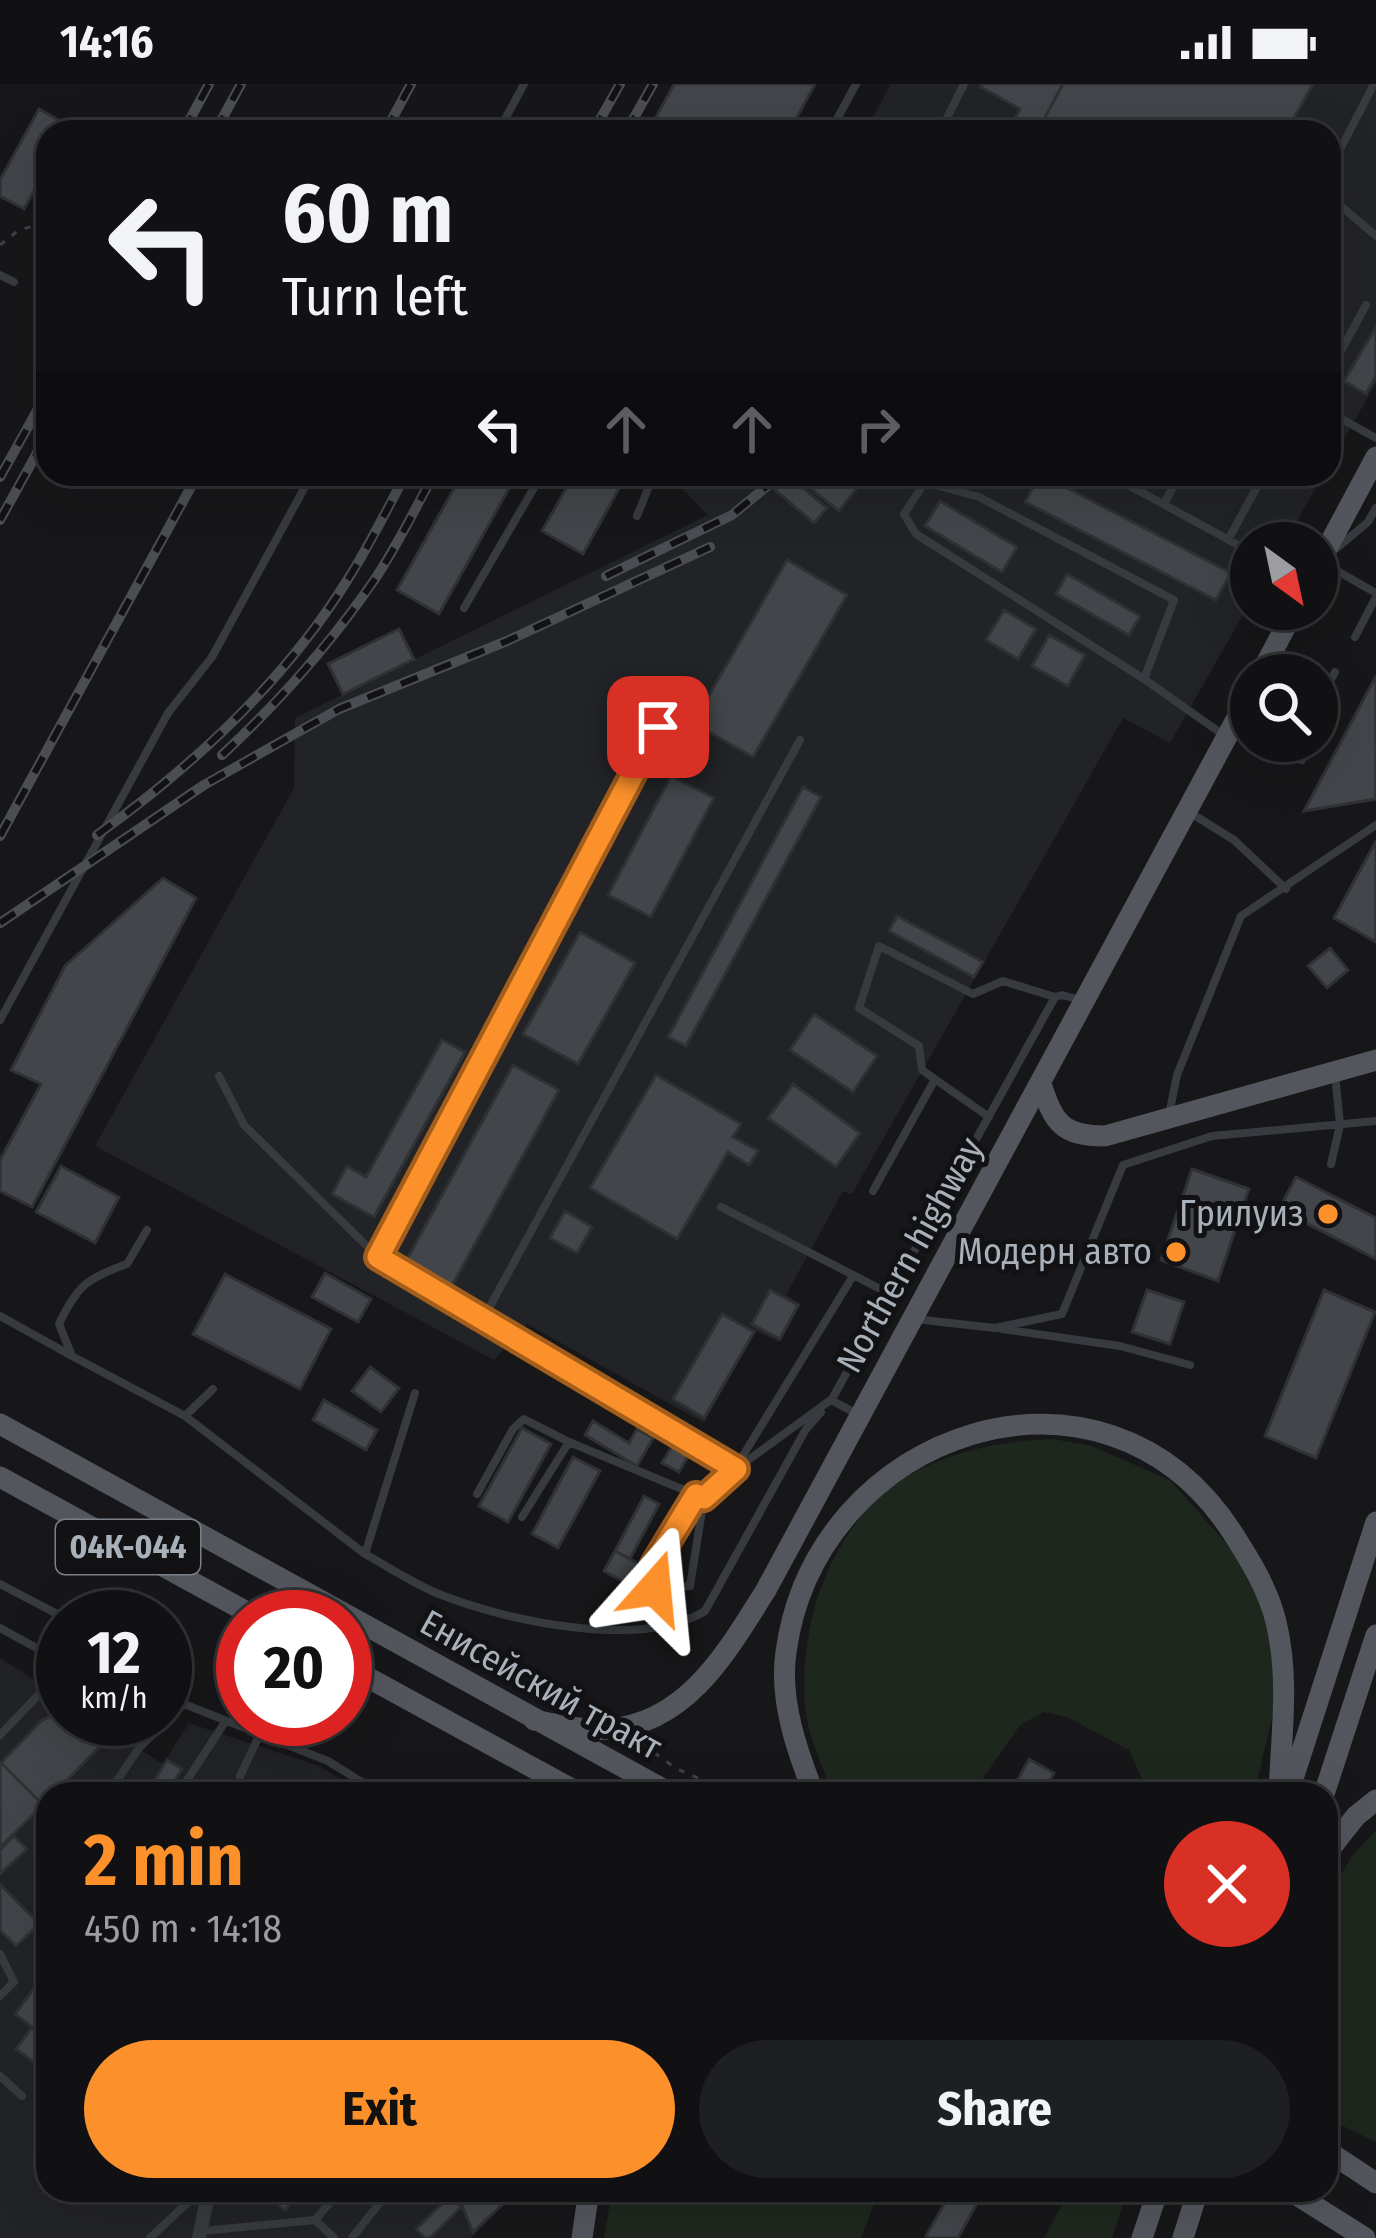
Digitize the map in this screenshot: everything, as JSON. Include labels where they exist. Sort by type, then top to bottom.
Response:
[{"type":"main road","points":[[1338,527],[1376,457]]},
{"type":"main road","name":"Northern highway","points":[[534,1720],[589,1730],[614,1729],[676,1704],[720,1663],[766,1590],[1230,729]]},
{"type":"main road","points":[[1041,1084],[1051,1113],[1078,1136],[1105,1136],[1376,1060]]},
{"type":"main road","name":"Енисейский тракт","points":[[0,1424],[650,1782]]},
{"type":"main road","points":[[809,1782],[786,1702],[785,1656],[794,1611],[810,1572],[839,1525],[868,1492],[912,1458],[954,1438],[1006,1427],[1070,1424],[1129,1443],[1179,1469],[1222,1518],[1254,1567],[1275,1617],[1286,1673],[1280,1782]]},
{"type":"main road","name":"04К-044","points":[[0,1478],[216,1595]]},
{"type":"main road","points":[[1292,1782],[1376,1522]]},
{"type":"main road","points":[[1328,1782],[1376,1635]]},
{"type":"main road","points":[[372,1680],[559,1782]]},
{"type":"main road","points":[[1338,1839],[1376,1800]]},
{"type":"main road","points":[[1338,2151],[1376,2162]]},
{"type":"main road","points":[[1338,2156],[1376,2183]]},
{"type":"main road","points":[[582,2238],[588,2202]]},
{"type":"main road","points":[[1142,2237],[1154,2202]]},
{"type":"main road","points":[[1183,2238],[1194,2202]]},
{"type":"main road","points":[[1308,2202],[1365,2238]]},
{"type":"street","points":[[199,2235],[203,2202]]},
{"type":"lane","points":[[504,120],[524,84]]},
{"type":"lane","points":[[836,120],[856,84]]},
{"type":"lane","points":[[946,120],[964,84]]},
{"type":"lane","points":[[1341,148],[1374,84]]},
{"type":"lane","points":[[1341,206],[1376,236]]},
{"type":"lane","points":[[0,275],[14,282]]},
{"type":"lane","points":[[1341,351],[1366,304]]},
{"type":"lane","points":[[1341,419],[1376,438]]},
{"type":"lane","points":[[0,1020],[168,713],[212,657],[305,486]]},
{"type":"lane","points":[[464,608],[535,486]]},
{"type":"lane","points":[[637,516],[649,486]]},
{"type":"lane","points":[[922,486],[904,514],[916,534],[1226,736]]},
{"type":"lane","points":[[939,486],[979,497],[1174,601],[1144,679]]},
{"type":"lane","points":[[1130,486],[1228,539],[1257,486]]},
{"type":"lane","points":[[1164,504],[1174,486]]},
{"type":"lane","points":[[1338,547],[1368,522],[1376,508]]},
{"type":"lane","points":[[1338,575],[1376,595],[1354,637]]},
{"type":"lane","points":[[378,1257],[679,686]]},
{"type":"lane","points":[[483,1318],[800,740]]},
{"type":"lane","points":[[1187,811],[1234,839],[1286,889]]},
{"type":"lane","points":[[1169,1116],[1177,1075],[1241,916],[1376,825]]},
{"type":"lane","points":[[990,1117],[922,1070],[919,1046],[860,1008],[879,946],[973,994],[1003,981],[1055,998]]},
{"type":"lane","points":[[0,1316],[185,1416],[364,1554],[440,1594],[550,1626],[629,1630],[686,1623],[705,1611],[806,1429],[832,1399],[1055,998],[1062,995],[1085,1001]]},
{"type":"lane","points":[[1331,1164],[1340,1125],[1335,1072]]},
{"type":"lane","points":[[219,1076],[244,1125],[378,1257],[736,1469]]},
{"type":"lane","points":[[873,1191],[934,1081]]},
{"type":"lane","points":[[994,1328],[1062,1314],[1123,1165],[1212,1136],[1376,1120]]},
{"type":"lane","points":[[721,1207],[892,1295]]},
{"type":"lane","points":[[72,1356],[59,1324],[74,1294],[94,1275],[128,1264],[147,1230]]},
{"type":"lane","points":[[736,1469],[853,1276]]},
{"type":"lane","points":[[913,1319],[1120,1346],[1190,1365]]},
{"type":"lane","points":[[185,1416],[213,1389]]},
{"type":"lane","points":[[364,1554],[415,1394]]},
{"type":"lane","points":[[700,1496],[690,1586],[655,1588],[654,1564],[700,1496],[832,1399]]},
{"type":"lane","points":[[832,1399],[860,1415]]},
{"type":"lane","points":[[477,1494],[513,1429],[524,1419],[700,1496]]},
{"type":"lane","points":[[522,1517],[569,1442]]},
{"type":"lane","points":[[0,1584],[36,1603]]},
{"type":"lane","points":[[0,1628],[36,1648]]},
{"type":"lane","points":[[0,1735],[36,1697]]},
{"type":"lane","points":[[186,1782],[216,1736]]},
{"type":"lane","points":[[116,1782],[141,1746]]},
{"type":"lane","points":[[240,1776],[254,1746]]},
{"type":"lane","points":[[290,1746],[362,1782]]},
{"type":"lane","points":[[0,1954],[14,1982],[0,1996]]},
{"type":"lane","points":[[0,2076],[22,2096]]},
{"type":"lane","points":[[150,2238],[191,2202]]},
{"type":"lane","points":[[199,2235],[236,2225],[315,2220],[331,2202]]},
{"type":"lane","points":[[352,2238],[380,2202]]},
{"type":"lane","points":[[315,2220],[334,2238]]},
{"type":"path","points":[[0,244],[19,230],[36,225]]},
{"type":"path","points":[[632,1736],[676,1769],[707,1782]]},
{"type":"shaded area","points":[[891,84],[1376,84],[1376,383],[1341,444],[1341,120],[872,120]]},
{"type":"shaded area","points":[[679,486],[1317,486],[1296,522],[1230,522],[1230,630],[1234,630],[1170,743],[1123,718],[852,1194],[843,1191],[786,1295],[801,1304],[779,1342],[756,1331],[704,1423],[527,1324],[494,1360],[95,1146],[294,788],[295,718],[708,515]]},
{"type":"shaded area","points":[[1053,1439],[1092,1446],[1171,1481],[1234,1552],[1258,1598],[1271,1643],[1275,1705],[1257,1782],[1144,1782],[1129,1750],[1067,1717],[1044,1712],[1020,1725],[980,1782],[829,1782],[809,1728],[804,1676],[813,1614],[836,1555],[872,1504],[913,1473],[971,1450]]},
{"type":"shaded area","points":[[0,1658],[36,1681],[36,1746],[135,1746],[163,1764],[174,1746],[192,1746],[192,1724],[216,1732],[216,1746],[259,1746],[319,1766],[345,1782],[36,1782],[36,2202],[507,2202],[471,2238],[0,2238]]},
{"type":"shaded area","points":[[1376,1830],[1376,2142],[1338,2124],[1338,1880]]},
{"type":"shaded area","points":[[610,2202],[874,2204],[861,2238],[604,2238]]},
{"type":"shaded area","points":[[1064,2202],[1124,2202],[1112,2238],[1044,2238]]},
{"type":"building","points":[[674,84],[815,84],[796,120],[654,120]]},
{"type":"building","points":[[1063,84],[1044,120],[1014,120],[1020,109],[981,87]]},
{"type":"building","points":[[1063,84],[1313,84],[1293,120],[1044,120]]},
{"type":"building","points":[[39,109],[58,120],[36,120],[36,187],[24,209],[0,196],[0,180]]},
{"type":"building","points":[[1376,327],[1376,376],[1366,394],[1344,381]]},
{"type":"building","points":[[455,486],[510,486],[439,614],[397,590]]},
{"type":"building","points":[[567,486],[620,486],[583,554],[542,531]]},
{"type":"building","points":[[801,486],[827,508],[814,523],[775,490]]},
{"type":"building","points":[[807,486],[859,486],[839,511]]},
{"type":"building","points":[[1034,486],[1063,486],[1230,572],[1216,600],[1025,502]]},
{"type":"building","points":[[940,501],[1017,547],[1002,572],[925,526]]},
{"type":"building","points":[[787,560],[847,595],[753,757],[693,723]]},
{"type":"building","points":[[1067,574],[1140,616],[1129,635],[1056,594]]},
{"type":"building","points":[[1004,610],[1036,629],[1018,659],[986,640]]},
{"type":"building","points":[[399,629],[414,659],[343,694],[328,664]]},
{"type":"building","points":[[1049,635],[1085,655],[1068,686],[1032,666]]},
{"type":"building","points":[[1376,676],[1376,799],[1304,811],[1330,762],[1338,762],[1338,747]]},
{"type":"building","points":[[671,776],[714,798],[651,917],[608,895]]},
{"type":"building","points":[[803,787],[821,797],[686,1046],[668,1037]]},
{"type":"building","points":[[1376,841],[1376,942],[1334,918]]},
{"type":"building","points":[[163,878],[196,898],[32,1207],[0,1191],[0,1160],[41,1084],[11,1070],[65,966]]},
{"type":"building","points":[[897,916],[983,962],[974,977],[889,931]]},
{"type":"building","points":[[580,932],[635,963],[578,1064],[523,1034]]},
{"type":"building","points":[[1330,948],[1348,970],[1327,988],[1308,966]]},
{"type":"building","points":[[814,1014],[877,1056],[853,1092],[790,1050]]},
{"type":"building","points":[[442,1040],[465,1052],[374,1217],[332,1194],[347,1166],[366,1177]]},
{"type":"building","points":[[513,1065],[559,1090],[452,1286],[406,1261]]},
{"type":"building","points":[[656,1075],[741,1124],[733,1137],[758,1151],[749,1165],[728,1152],[677,1239],[590,1188]]},
{"type":"building","points":[[793,1084],[860,1133],[836,1167],[768,1118]]},
{"type":"building","points":[[61,1166],[119,1197],[95,1243],[36,1212]]},
{"type":"building","points":[[1192,1169],[1249,1189],[1218,1281],[1161,1260]]},
{"type":"building","name":"Грилуиз","points":[[1296,1177],[1376,1218],[1376,1259],[1279,1209]]},
{"type":"building","points":[[565,1211],[592,1227],[577,1253],[550,1238]]},
{"type":"building","points":[[325,1273],[371,1299],[358,1322],[312,1297]]},
{"type":"building","points":[[225,1274],[331,1329],[300,1389],[193,1334]]},
{"type":"building","points":[[770,1290],[798,1305],[780,1339],[752,1324]]},
{"type":"building","points":[[1147,1290],[1184,1302],[1170,1344],[1132,1332]]},
{"type":"building","points":[[1324,1290],[1375,1312],[1316,1458],[1265,1436]]},
{"type":"building","points":[[722,1314],[754,1332],[704,1418],[673,1399]]},
{"type":"building","points":[[370,1367],[399,1388],[381,1412],[352,1391]]},
{"type":"building","points":[[324,1400],[377,1430],[366,1450],[313,1420]]},
{"type":"building","points":[[593,1421],[629,1443],[637,1429],[653,1438],[637,1466],[585,1435]]},
{"type":"building","points":[[522,1428],[551,1444],[508,1522],[479,1506]]},
{"type":"building","points":[[675,1441],[691,1451],[679,1472],[662,1463]]},
{"type":"building","points":[[573,1457],[600,1471],[558,1548],[532,1534]]},
{"type":"building","points":[[644,1496],[659,1504],[630,1559],[615,1551]]},
{"type":"building","points":[[615,1551],[642,1565],[631,1586],[604,1571]]},
{"type":"building","points":[[36,1726],[36,1746],[100,1746],[66,1782],[36,1782],[36,1798],[1,1763]]},
{"type":"building","points":[[1029,1759],[1054,1773],[1049,1782],[1017,1782]]},
{"type":"building","points":[[167,1760],[182,1769],[174,1782],[153,1782]]},
{"type":"building","points":[[0,1764],[36,1798],[36,1812],[0,1847]]},
{"type":"building","points":[[14,1836],[27,1849],[0,1874],[0,1850]]},
{"type":"building","points":[[0,1884],[36,1921],[36,1927],[16,1946],[0,1930]]},
{"type":"building","points":[[36,1985],[36,2030],[15,2014]]},
{"type":"building","points":[[32,2027],[36,2030],[36,2064],[16,2049]]},
{"type":"building","points":[[444,2202],[461,2207],[430,2238],[416,2229]]},
{"type":"building","points":[[466,2202],[505,2202],[473,2232],[462,2206]]},
{"type":"building","points":[[945,2202],[976,2205],[958,2238],[926,2236]]},
{"type":"railway","points":[[190,120],[209,84]]},
{"type":"railway","points":[[222,120],[241,84]]},
{"type":"railway","points":[[392,120],[411,84]]},
{"type":"railway","points":[[600,120],[620,84]]},
{"type":"railway","points":[[633,120],[653,84]]},
{"type":"railway","points":[[0,477],[36,412]]},
{"type":"railway","points":[[0,520],[36,455]]},
{"type":"railway","points":[[0,836],[191,486]]},
{"type":"railway","points":[[97,835],[202,751],[266,687],[348,579],[400,486]]},
{"type":"railway","points":[[222,755],[303,672],[358,603],[428,486]]},
{"type":"railway","points":[[606,576],[732,515],[767,486]]},
{"type":"railway","points":[[0,923],[204,785],[339,709],[507,641],[710,547]]},
{"type":"place","name":"Грилуиз","points":[[1328,1214]]},
{"type":"place","name":"Модерн авто","points":[[1176,1252]]},
{"type":"route","points":[[655,1588],[654,1564],[696,1495],[704,1498],[736,1469],[378,1257],[658,727]]}]
